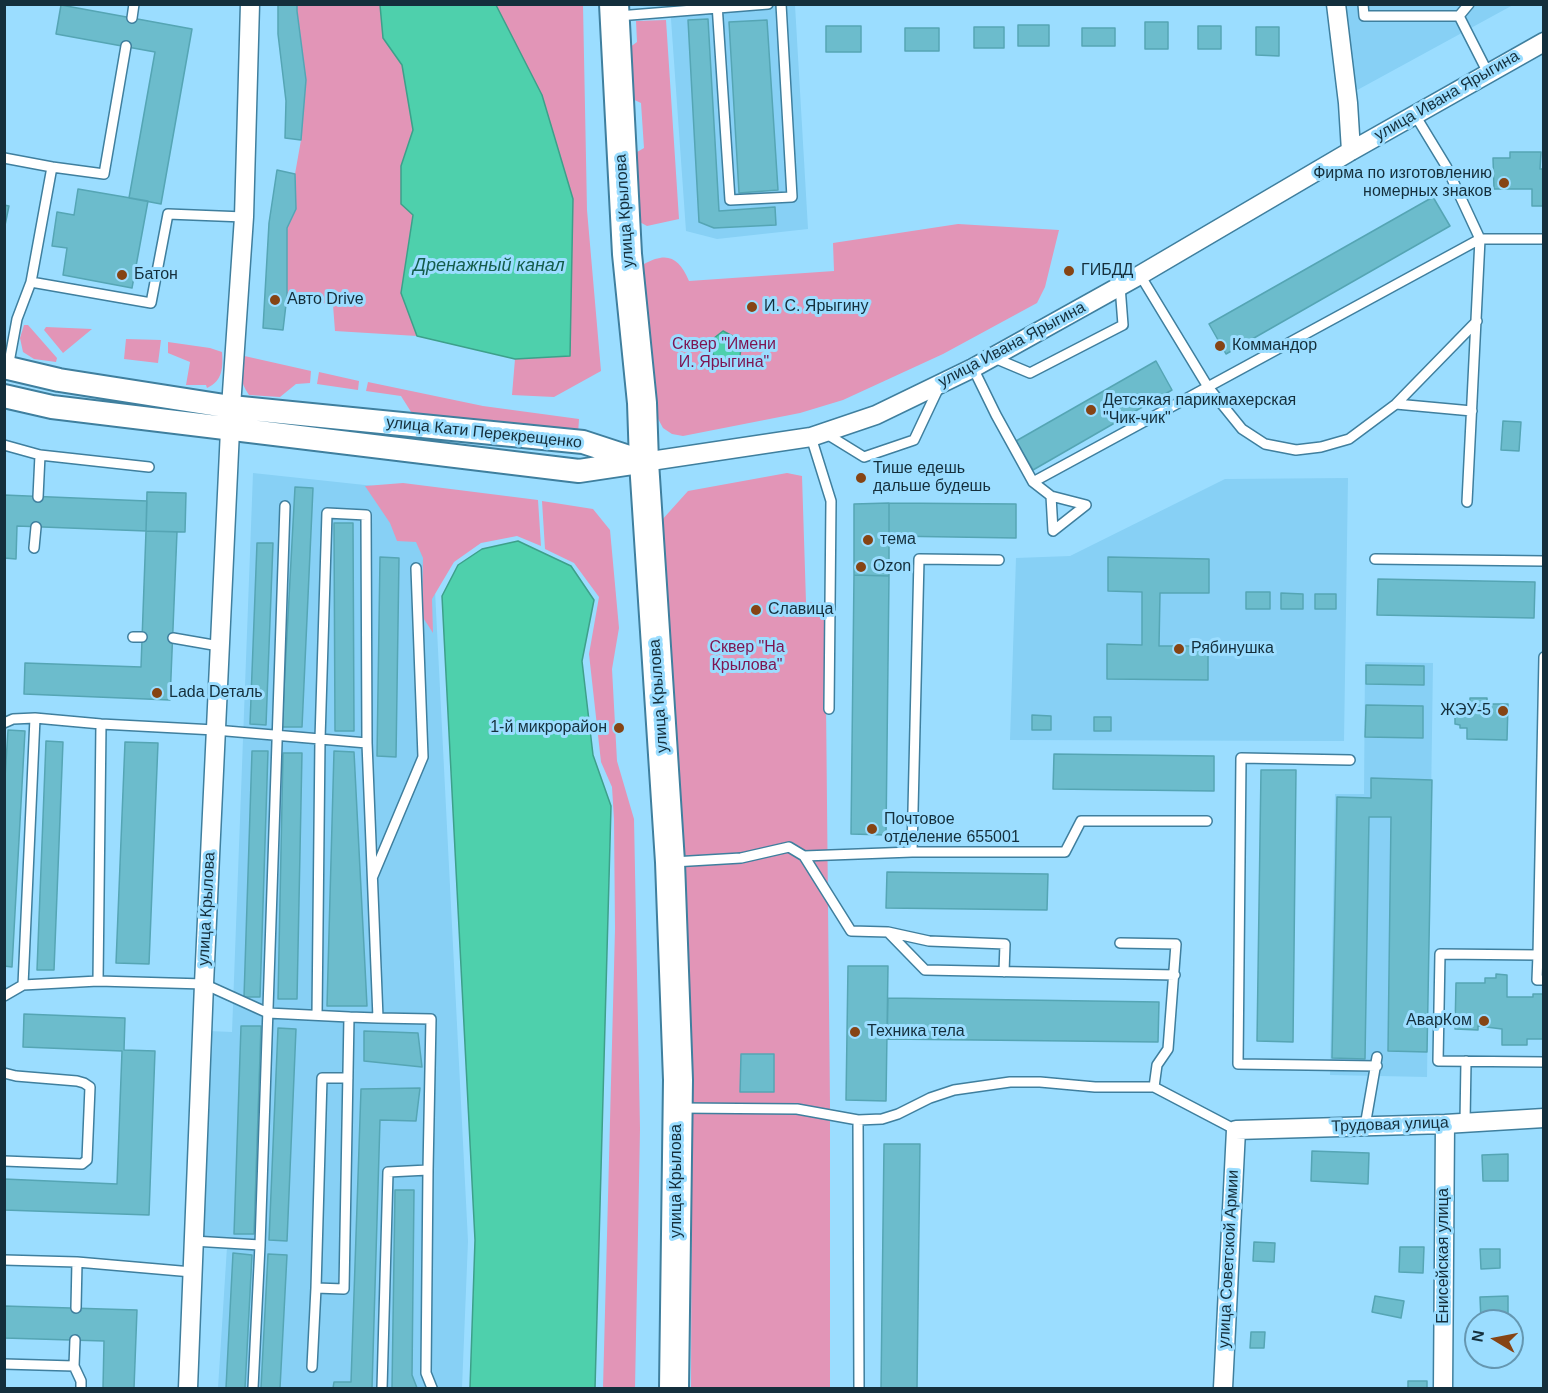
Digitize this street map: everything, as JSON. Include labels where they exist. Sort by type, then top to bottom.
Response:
[{"type":"main road","name":"улица Крылова","points":[[614,10],[627,254],[642,403],[670,862],[678,1108],[674,1389]]},
{"type":"street","points":[[231,407],[244,217],[250,4]]},
{"type":"street","name":"улица Ивана Ярыгина","points":[[1336,4],[1348,103],[1351,151]]},
{"type":"street","name":"улица Ивана Ярыгина","points":[[644,462],[818,435],[876,415],[973,368],[1140,275],[1351,151],[1544,42]]},
{"type":"street","name":"улица Кати Перекрещенко","points":[[6,368],[58,380],[231,407],[583,442],[644,462]]},
{"type":"street","name":"улица Кати Перекрещенко","points":[[4,396],[52,407],[579,471],[644,462]]},
{"type":"street","name":"улица Крылова","points":[[188,1389],[215,730],[230,430]]},
{"type":"street","name":"Трудовая улица","points":[[1236,1130],[1445,1124],[1544,1118]]},
{"type":"street","name":"Енисейская улица","points":[[1443,1389],[1445,1124]]},
{"type":"street","name":"улица Советской Армии","points":[[1222,1389],[1236,1130]]},
{"type":"lane","points":[[132,18],[134,4]]},
{"type":"lane","points":[[614,10],[768,4]]},
{"type":"lane","points":[[717,7],[730,200],[792,197],[781,4]]},
{"type":"lane","points":[[1364,4],[1364,16],[1459,16]]},
{"type":"lane","points":[[1459,16],[1469,4]]},
{"type":"lane","points":[[1459,16],[1488,73]]},
{"type":"lane","points":[[4,158],[104,174],[126,46]]},
{"type":"lane","points":[[1415,115],[1446,166],[1480,239],[1467,502]]},
{"type":"lane","points":[[6,368],[17,319],[32,282],[52,166]]},
{"type":"lane","points":[[32,282],[151,303],[168,214],[244,217]]},
{"type":"lane","points":[[1033,482],[1480,239],[1544,239]]},
{"type":"lane","points":[[1140,275],[1208,387],[1242,429],[1265,444],[1296,450],[1321,447],[1349,439],[1396,404],[1477,321]]},
{"type":"lane","points":[[992,357],[1030,374],[1123,325],[1120,286]]},
{"type":"lane","points":[[973,368],[1033,482],[1051,496],[1086,505],[1053,531],[1051,496]]},
{"type":"lane","points":[[818,435],[864,457],[914,440],[941,383]]},
{"type":"lane","points":[[1396,404],[1472,411]]},
{"type":"lane","points":[[818,435],[831,501],[829,709]]},
{"type":"lane","points":[[4,445],[40,454],[149,468]]},
{"type":"lane","points":[[38,497],[40,454]]},
{"type":"lane","points":[[253,1389],[285,506]]},
{"type":"lane","points":[[317,1015],[320,739],[327,513],[366,515],[367,743],[378,1018]]},
{"type":"lane","points":[[34,548],[36,527]]},
{"type":"lane","points":[[912,852],[919,559],[999,560]]},
{"type":"lane","points":[[1375,559],[1544,561]]},
{"type":"lane","points":[[372,878],[423,757],[416,568]]},
{"type":"lane","points":[[173,638],[219,646]]},
{"type":"lane","points":[[1544,657],[1537,980],[1544,980]]},
{"type":"lane","points":[[4,723],[13,719],[35,718],[367,743]]},
{"type":"lane","points":[[23,985],[35,718]]},
{"type":"lane","points":[[98,981],[101,724]]},
{"type":"lane","points":[[1350,760],[1241,758],[1238,1064],[1377,1062],[1365,1126]]},
{"type":"lane","points":[[804,856],[912,852],[1065,852],[1081,821],[1208,821]]},
{"type":"lane","points":[[670,862],[741,858],[789,847],[804,856],[851,931],[888,932],[929,941],[1005,944],[1004,972]]},
{"type":"lane","points":[[888,932],[925,970],[1175,975]]},
{"type":"lane","points":[[1120,943],[1176,944],[1168,1049],[1157,1065],[1154,1088]]},
{"type":"lane","points":[[1538,955],[1440,954],[1438,1061],[1544,1062]]},
{"type":"lane","points":[[4,996],[23,985],[98,981],[204,984],[268,1013],[431,1019],[426,1373],[432,1389]]},
{"type":"lane","points":[[316,1288],[344,1289],[349,1017]]},
{"type":"lane","points":[[1465,1122],[1466,1061]]},
{"type":"lane","points":[[4,1073],[77,1081],[90,1087],[87,1160],[82,1164],[4,1161]]},
{"type":"lane","points":[[312,1367],[322,1078],[348,1078]]},
{"type":"lane","points":[[678,1108],[797,1109],[858,1120],[882,1119],[954,1090],[1010,1082],[1154,1088],[1236,1130]]},
{"type":"lane","points":[[858,1120],[859,1389]]},
{"type":"lane","points":[[382,1389],[388,1172],[428,1170]]},
{"type":"lane","points":[[193,1241],[260,1245]]},
{"type":"lane","points":[[4,1260],[77,1262],[192,1272]]},
{"type":"lane","points":[[76,1308],[77,1262]]},
{"type":"lane","points":[[75,1340],[74,1366],[81,1381],[81,1389]]},
{"type":"lane","points":[[4,1364],[74,1366]]},
{"type":"shaded area","points":[[670,5],[795,5],[808,229],[717,239],[686,231]]},
{"type":"shaded area","points":[[1346,5],[1513,5],[1350,94]]},
{"type":"shaded area","points":[[253,473],[430,492],[468,1241],[462,1388],[218,1388],[227,1247],[200,1246],[208,1031],[232,1032]]},
{"type":"shaded area","name":"Рябинушка","points":[[1348,478],[1344,741],[1010,740],[1016,558],[1070,556],[1225,479]]},
{"type":"shaded area","points":[[1365,662],[1433,663],[1427,1077],[1330,1075],[1335,794],[1364,794]]},
{"type":"green space","points":[[297,5],[380,5],[383,38],[402,65],[413,130],[401,166],[413,214],[401,293],[417,336],[335,331],[333,305],[287,296],[287,228],[296,209],[295,174],[301,140],[306,80]]},
{"type":"green space","points":[[496,5],[583,5],[587,210],[601,371],[554,397],[512,395],[515,359],[570,356],[542,95]]},
{"type":"green space","points":[[666,20],[679,219],[647,226],[636,220],[632,155],[644,148],[641,103],[630,98],[626,50],[637,42],[636,21]]},
{"type":"green space","name":"Сквер \"Имени И. Ярыгина\"","points":[[958,224],[1059,230],[1045,287],[1037,303],[943,354],[843,400],[800,413],[683,436],[672,434],[663,428],[655,413],[641,274],[644,264],[660,258],[672,259],[681,267],[689,281],[834,271],[833,243]]},
{"type":"green space","points":[[24,325],[28,325],[57,358],[56,362],[34,359],[23,352],[20,338]]},
{"type":"green space","points":[[46,327],[92,329],[63,353],[44,330]]},
{"type":"green space","points":[[126,339],[161,340],[158,363],[124,359]]},
{"type":"green space","points":[[168,342],[222,352],[222,368],[216,382],[207,388],[206,385],[186,385],[190,362],[168,353]]},
{"type":"green space","points":[[240,355],[311,371],[310,383],[296,384],[280,397],[249,395],[241,376]]},
{"type":"green space","points":[[319,372],[359,381],[358,390],[317,384]]},
{"type":"green space","points":[[368,382],[483,406],[579,419],[578,434],[413,415],[401,396],[366,391]]},
{"type":"green space","name":"Сквер \"На Крылова\"","points":[[787,473],[802,476],[806,602],[825,602],[830,1388],[691,1388],[692,1125],[681,847],[661,521],[688,491]]},
{"type":"green space","points":[[403,483],[538,500],[541,546],[517,536],[481,543],[454,562],[432,599],[433,633],[422,616],[423,558],[416,542],[397,541],[390,523],[365,486]]},
{"type":"green space","points":[[542,501],[593,509],[610,530],[619,628],[612,669],[617,761],[634,819],[640,1129],[635,1388],[603,1388],[615,929],[612,787],[601,762],[589,654],[599,597],[574,563],[545,549]]},
{"type":"water","name":"Дренажный канал","points":[[380,5],[496,5],[542,95],[573,199],[570,356],[515,359],[417,336],[401,293],[413,215],[401,204],[401,166],[413,130],[402,65],[383,38]]},
{"type":"water","points":[[723,331],[742,341],[739,363],[723,362],[712,353],[709,342]]},
{"type":"water","points":[[518,541],[571,566],[594,600],[582,661],[593,755],[611,806],[595,1388],[470,1388],[475,1240],[442,596],[458,565],[482,549]]},
{"type":"building","points":[[278,4],[297,4],[306,80],[301,140],[285,138],[286,101],[278,34]]},
{"type":"building","points":[[61,5],[192,29],[161,204],[129,198],[155,52],[56,34]]},
{"type":"building","points":[[708,19],[719,211],[775,207],[776,225],[714,228],[699,222],[688,20]]},
{"type":"building","points":[[767,20],[778,190],[739,193],[729,22]]},
{"type":"building","points":[[1145,22],[1168,22],[1168,49],[1145,49]]},
{"type":"building","points":[[1018,25],[1049,25],[1049,46],[1018,46]]},
{"type":"building","points":[[826,26],[861,26],[861,52],[826,52]]},
{"type":"building","points":[[1198,26],[1221,26],[1221,49],[1198,49]]},
{"type":"building","points":[[974,27],[1004,27],[1004,48],[974,48]]},
{"type":"building","points":[[1256,27],[1279,27],[1279,56],[1256,55]]},
{"type":"building","points":[[905,28],[939,28],[939,51],[905,51]]},
{"type":"building","points":[[1082,28],[1115,28],[1115,46],[1082,46]]},
{"type":"building","points":[[1510,152],[1541,152],[1540,169],[1544,169],[1544,206],[1532,206],[1532,189],[1494,189],[1493,158],[1510,158]]},
{"type":"building","points":[[277,170],[295,174],[296,209],[287,228],[287,296],[283,330],[263,328],[269,223]]},
{"type":"building","points":[[78,189],[148,201],[132,288],[63,275],[67,248],[52,246],[57,212],[74,215]]},
{"type":"building","points":[[1433,197],[1450,226],[1226,354],[1209,324]]},
{"type":"building","points":[[4,205],[9,206],[4,230]]},
{"type":"building","points":[[1156,361],[1172,390],[1033,470],[1016,441]]},
{"type":"building","points":[[1503,421],[1521,422],[1519,451],[1501,450]]},
{"type":"building","points":[[295,487],[313,488],[302,727],[282,727]]},
{"type":"building","points":[[147,492],[186,493],[185,532],[146,531]]},
{"type":"building","points":[[4,495],[147,501],[146,531],[17,526],[16,559],[4,558]]},
{"type":"building","points":[[889,503],[1016,504],[1016,538],[889,536]]},
{"type":"building","points":[[889,503],[889,576],[854,575],[854,504]]},
{"type":"building","points":[[334,523],[353,523],[354,731],[335,731]]},
{"type":"building","points":[[146,531],[177,532],[170,700],[24,694],[25,663],[141,667]]},
{"type":"building","points":[[257,543],[273,543],[266,725],[250,724]]},
{"type":"building","points":[[380,557],[399,558],[396,757],[377,756]]},
{"type":"building","points":[[1108,557],[1209,559],[1209,593],[1160,593],[1159,646],[1208,646],[1208,680],[1107,679],[1107,644],[1142,645],[1142,592],[1108,591]]},
{"type":"building","points":[[854,575],[889,576],[886,835],[851,834]]},
{"type":"building","points":[[1378,579],[1535,582],[1534,618],[1377,615]]},
{"type":"building","points":[[1246,592],[1270,592],[1270,609],[1246,609]]},
{"type":"building","points":[[1281,593],[1303,594],[1303,609],[1281,609]]},
{"type":"building","points":[[1315,594],[1336,594],[1336,609],[1315,609]]},
{"type":"building","points":[[1366,665],[1424,666],[1424,685],[1366,684]]},
{"type":"building","points":[[1470,698],[1487,698],[1487,704],[1508,704],[1507,740],[1467,739],[1467,728],[1460,728],[1460,725],[1455,724],[1455,711],[1460,711],[1460,705],[1470,705]]},
{"type":"building","points":[[1366,705],[1423,706],[1423,738],[1365,737]]},
{"type":"building","points":[[1032,715],[1051,716],[1051,730],[1032,730]]},
{"type":"building","points":[[1094,717],[1111,717],[1111,731],[1094,731]]},
{"type":"building","points":[[8,730],[25,731],[12,967],[4,966],[4,793]]},
{"type":"building","points":[[46,741],[63,742],[54,970],[37,970]]},
{"type":"building","points":[[125,742],[158,743],[149,964],[116,963]]},
{"type":"building","points":[[252,751],[268,751],[260,997],[244,997]]},
{"type":"building","points":[[334,751],[354,752],[367,1006],[327,1006]]},
{"type":"building","points":[[283,753],[302,753],[297,999],[278,999]]},
{"type":"building","points":[[1054,754],[1214,756],[1214,791],[1053,789]]},
{"type":"building","points":[[1261,770],[1296,770],[1293,1042],[1257,1041]]},
{"type":"building","points":[[1371,778],[1432,780],[1427,1052],[1388,1051],[1391,817],[1369,817],[1365,1059],[1332,1058],[1337,797],[1371,798]]},
{"type":"building","points":[[887,872],[1048,874],[1047,910],[886,908]]},
{"type":"building","points":[[848,966],[888,966],[886,1101],[846,1100]]},
{"type":"building","points":[[1496,974],[1507,975],[1507,997],[1533,997],[1533,994],[1544,994],[1544,1039],[1527,1039],[1527,1045],[1502,1045],[1502,1029],[1478,1026],[1478,1030],[1455,1029],[1456,983],[1485,983],[1485,978],[1496,978]]},
{"type":"building","points":[[888,998],[1159,1002],[1158,1042],[887,1039]]},
{"type":"building","points":[[24,1014],[125,1018],[124,1050],[155,1051],[149,1215],[4,1210],[4,1179],[117,1184],[122,1051],[23,1047]]},
{"type":"building","points":[[241,1026],[261,1026],[254,1234],[234,1234]]},
{"type":"building","points":[[278,1028],[296,1029],[287,1241],[269,1240]]},
{"type":"building","points":[[364,1031],[418,1033],[422,1067],[364,1061]]},
{"type":"building","points":[[741,1054],[774,1054],[774,1092],[740,1092]]},
{"type":"building","points":[[420,1088],[416,1121],[380,1120],[372,1388],[333,1388],[334,1382],[351,1382],[361,1089]]},
{"type":"building","points":[[884,1144],[920,1144],[917,1388],[881,1388]]},
{"type":"building","points":[[1312,1151],[1369,1153],[1368,1184],[1311,1181]]},
{"type":"building","points":[[1508,1154],[1508,1181],[1483,1181],[1482,1155]]},
{"type":"building","points":[[395,1190],[414,1190],[412,1375],[417,1388],[392,1388]]},
{"type":"building","points":[[1254,1242],[1275,1243],[1274,1262],[1253,1261]]},
{"type":"building","points":[[1400,1247],[1424,1247],[1423,1273],[1399,1272]]},
{"type":"building","points":[[1480,1249],[1500,1249],[1500,1268],[1481,1269]]},
{"type":"building","points":[[233,1253],[252,1255],[245,1388],[226,1388]]},
{"type":"building","points":[[268,1254],[287,1255],[280,1388],[261,1388]]},
{"type":"building","points":[[1375,1296],[1404,1301],[1401,1318],[1372,1312]]},
{"type":"building","points":[[1508,1296],[1508,1309],[1480,1309],[1480,1297]]},
{"type":"building","points":[[4,1306],[137,1310],[134,1388],[103,1388],[104,1341],[4,1338]]},
{"type":"building","points":[[1251,1332],[1265,1332],[1264,1348],[1250,1348]]},
{"type":"building","points":[[1408,1381],[1427,1381],[1427,1388],[1408,1388]]},
{"type":"place","name":"Фирма по изготовлению номерных знаков","points":[[1504,183]]},
{"type":"place","name":"ГИБДД","points":[[1069,271]]},
{"type":"place","name":"Батон","points":[[122,275]]},
{"type":"place","name":"Авто Drive","points":[[275,300]]},
{"type":"place","name":"И. С. Ярыгину","points":[[752,307]]},
{"type":"place","name":"Коммандор","points":[[1220,346]]},
{"type":"place","name":"Детсякая парикмахерская \"Чик-чик\"","points":[[1091,410]]},
{"type":"place","name":"Тише едешь дальше будешь","points":[[861,478]]},
{"type":"place","name":"тема","points":[[868,540]]},
{"type":"place","name":"Ozon","points":[[861,567]]},
{"type":"place","name":"Славица","points":[[756,610]]},
{"type":"place","name":"Рябинушка","points":[[1179,649]]},
{"type":"place","name":"Lada Dеталь","points":[[157,693]]},
{"type":"place","name":"ЖЭУ-5","points":[[1503,711]]},
{"type":"place","name":"1-й микрорайон","points":[[619,728]]},
{"type":"place","name":"Почтовое отделение 655001","points":[[872,829]]},
{"type":"place","name":"АварКом","points":[[1484,1021]]},
{"type":"place","name":"Техника тела","points":[[855,1032]]}]
